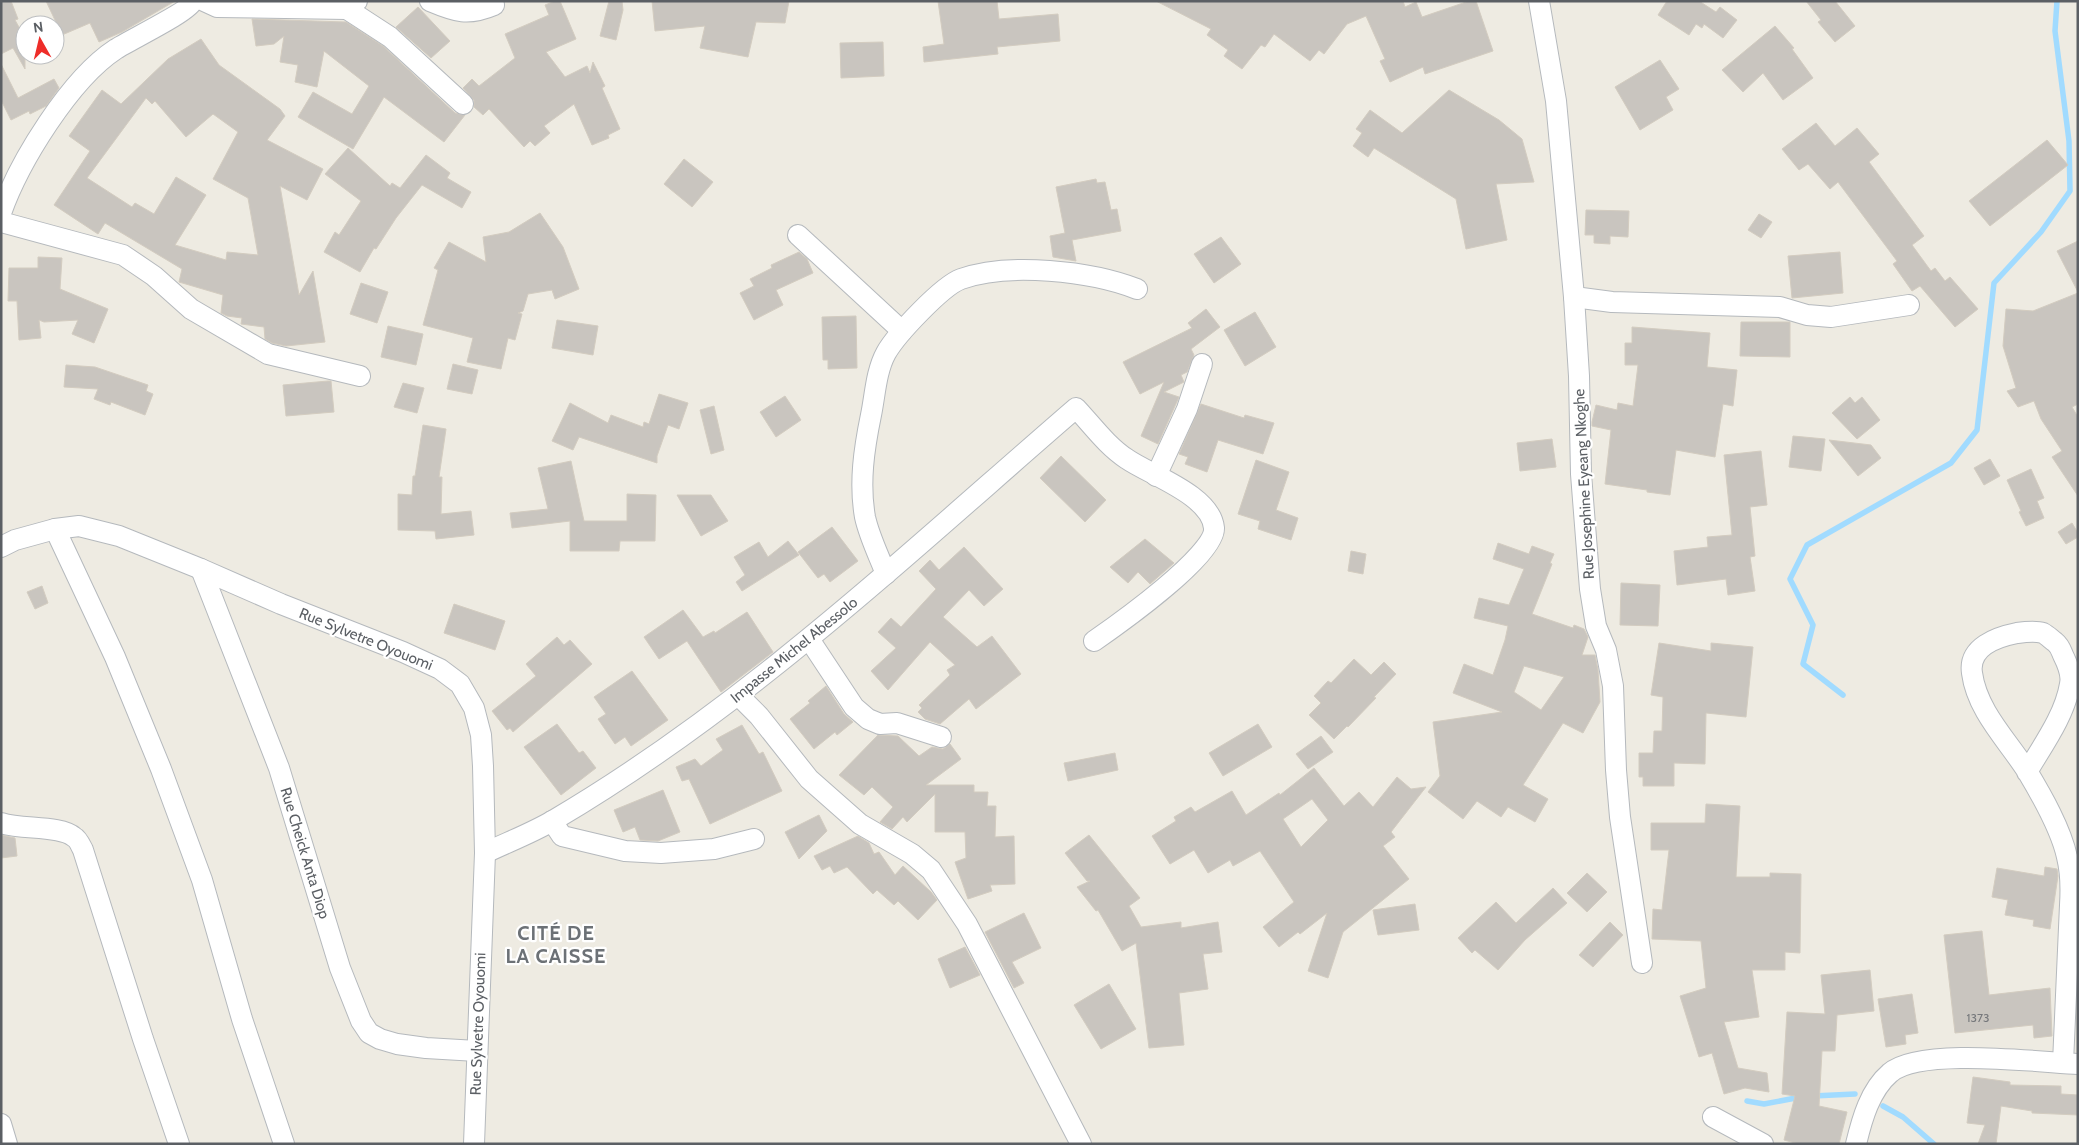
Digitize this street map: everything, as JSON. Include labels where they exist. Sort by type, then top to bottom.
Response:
[{"type":"street","points":[[1,213],[22,166],[53,117],[84,75],[105,56],[135,37],[181,14],[192,6],[193,1]]},
{"type":"street","points":[[204,1],[217,8],[352,5],[463,104]]},
{"type":"street","points":[[430,1],[444,8],[473,13],[494,5]]},
{"type":"street","name":"Rue Josephine Eyeang Nkoghe","points":[[1539,1],[1556,102],[1574,297],[1579,376],[1581,474],[1590,589],[1596,626],[1606,650],[1613,686],[1616,770],[1620,816],[1642,963]]},
{"type":"street","points":[[1,222],[123,254],[154,276],[191,309],[268,354],[360,376]]},
{"type":"street","points":[[798,235],[902,331]]},
{"type":"street","points":[[886,574],[865,518],[862,482],[866,444],[879,376],[886,354],[902,331],[939,294],[960,280],[991,272],[1028,270],[1056,272],[1123,284],[1136,289]]},
{"type":"street","points":[[1574,297],[1612,302],[1780,307],[1807,315],[1831,317],[1909,305]]},
{"type":"street","points":[[1094,641],[1159,593],[1200,554],[1213,537],[1214,527],[1208,514],[1198,502],[1183,489],[1156,476],[1187,409],[1202,364]]},
{"type":"street","name":"Impasse Michel Abessolo","points":[[485,853],[552,821],[683,737],[739,696],[886,574],[1076,408],[1114,449],[1156,476]]},
{"type":"street","name":"Rue Sylvetre Oyouomi","points":[[1,548],[15,540],[55,529],[79,526],[119,536],[281,604],[403,652],[440,669],[460,684],[474,708],[481,735],[485,853],[474,1144]]},
{"type":"street","points":[[55,529],[115,657],[161,769],[202,880],[242,1020],[284,1144]]},
{"type":"street","name":"Rue Cheick Anta Diop","points":[[201,569],[280,768],[340,968],[360,1021],[369,1033],[380,1040],[426,1048],[477,1051]]},
{"type":"street","points":[[1856,1144],[1860,1127],[1876,1090],[1891,1072],[1908,1063],[1949,1059],[2070,1063],[2071,880],[2068,858],[2062,837],[2027,772],[1996,728],[1979,696],[1971,672],[1973,660],[1979,650],[1993,638],[2019,633],[2044,633],[2059,645],[2068,665],[2071,682],[2063,706],[2046,741],[2027,772]]},
{"type":"street","points":[[809,639],[854,707],[868,719],[880,724],[897,723],[941,737]]},
{"type":"street","points":[[739,696],[759,716],[809,779],[860,824],[912,854],[931,870],[968,924],[1081,1144]]},
{"type":"street","points":[[552,821],[562,836],[625,851],[661,853],[714,849],[754,839]]},
{"type":"street","points":[[1,823],[17,827],[57,830],[74,836],[83,850],[143,1039],[179,1144]]},
{"type":"street","points":[[1713,1117],[1763,1144]]},
{"type":"street","points":[[1,1124],[7,1144]]},
{"type":"building","points":[[1,1],[11,1],[16,15],[15,52],[13,48],[1,54]]},
{"type":"building","points":[[46,1],[175,1],[122,32],[99,42],[90,23],[65,34],[65,15],[53,15]]},
{"type":"building","points":[[560,1],[576,39],[546,52],[565,77],[587,66],[590,73],[593,62],[605,86],[602,88],[620,129],[608,135],[609,138],[592,145],[574,104],[544,126],[550,133],[535,146],[530,141],[524,147],[489,109],[483,115],[474,107],[474,100],[463,88],[472,79],[479,86],[515,58],[505,34],[549,15],[545,5]]},
{"type":"building","points":[[609,1],[622,1],[623,10],[616,40],[600,36]]},
{"type":"building","points":[[652,1],[789,1],[785,23],[756,22],[748,57],[700,48],[705,26],[655,31]]},
{"type":"building","points":[[938,1],[997,1],[999,19],[1058,14],[1060,41],[997,47],[998,54],[924,62],[923,47],[944,44]]},
{"type":"building","points":[[1156,1],[1403,1],[1405,7],[1416,2],[1422,17],[1469,1],[1476,1],[1493,51],[1425,74],[1423,67],[1390,82],[1380,61],[1385,59],[1366,16],[1347,24],[1324,54],[1319,50],[1310,61],[1274,34],[1265,47],[1261,45],[1242,69],[1224,56],[1228,50],[1207,35],[1211,29]]},
{"type":"building","points":[[1667,1],[1699,1],[1716,12],[1720,7],[1737,20],[1723,38],[1704,24],[1702,28],[1696,24],[1689,35],[1658,15]]},
{"type":"building","points":[[1806,1],[1835,1],[1855,26],[1835,42],[1818,22],[1821,20]]},
{"type":"building","points":[[418,7],[450,41],[431,58],[396,27]]},
{"type":"building","points":[[252,19],[346,22],[383,46],[455,113],[465,115],[444,142],[384,97],[353,149],[298,117],[313,92],[352,114],[369,86],[324,51],[317,87],[295,82],[298,65],[280,62],[284,36],[274,44],[256,46]]},
{"type":"building","points":[[1775,26],[1794,48],[1792,49],[1813,78],[1783,100],[1763,73],[1743,92],[1722,70]]},
{"type":"building","points":[[201,39],[219,65],[280,109],[285,116],[267,140],[323,169],[307,200],[280,186],[299,295],[313,271],[325,342],[286,346],[272,343],[265,339],[264,327],[241,324],[242,318],[227,316],[221,313],[223,295],[179,282],[182,269],[105,223],[98,234],[54,205],[90,151],[69,136],[102,90],[121,104],[168,59]],"holes":[[[146,98],[152,104],[155,101],[186,137],[213,114],[238,132],[213,179],[248,198],[258,255],[227,252],[226,260],[175,245],[206,195],[176,177],[154,214],[135,203],[132,207],[87,178]]]},
{"type":"building","points":[[883,42],[884,76],[841,78],[840,43]]},
{"type":"building","points":[[1660,60],[1679,89],[1666,97],[1673,110],[1640,130],[1615,87]]},
{"type":"building","points":[[1,64],[18,98],[54,79],[59,88],[46,106],[30,114],[29,111],[11,120],[1,100]]},
{"type":"building","points":[[1449,90],[1499,120],[1522,139],[1534,182],[1496,184],[1507,240],[1466,249],[1456,199],[1374,148],[1368,157],[1353,146],[1362,133],[1356,129],[1370,110],[1402,133]]},
{"type":"building","points":[[1816,123],[1835,146],[1857,128],[1879,154],[1869,162],[1924,236],[1912,245],[1931,271],[1935,268],[1945,281],[1950,277],[1978,309],[1955,327],[1920,286],[1912,291],[1893,264],[1897,261],[1838,182],[1830,189],[1808,164],[1799,170],[1782,149]]},
{"type":"building","points":[[2047,140],[2068,165],[1990,226],[1969,201]]},
{"type":"building","points":[[348,148],[390,186],[392,183],[400,188],[426,155],[450,173],[447,178],[471,192],[462,208],[422,185],[396,218],[376,249],[374,248],[360,272],[324,252],[335,232],[339,235],[361,201],[325,174]]},
{"type":"building","points":[[684,159],[713,182],[692,207],[664,184]]},
{"type":"building","points":[[1096,179],[1097,183],[1105,182],[1111,210],[1117,209],[1121,231],[1072,240],[1076,261],[1053,257],[1050,236],[1065,233],[1056,187]]},
{"type":"building","points":[[1586,210],[1629,211],[1628,237],[1610,236],[1610,244],[1594,243],[1594,235],[1585,235]]},
{"type":"building","points":[[540,213],[563,247],[579,289],[555,299],[552,290],[528,294],[523,311],[518,313],[522,314],[515,340],[508,338],[501,369],[467,362],[473,338],[423,325],[438,270],[434,268],[449,242],[486,262],[483,237],[509,232]]},
{"type":"building","points":[[1759,214],[1772,222],[1761,238],[1748,230]]},
{"type":"building","points":[[1221,237],[1241,264],[1214,283],[1194,254]]},
{"type":"building","points":[[2078,241],[2078,292],[2057,251]]},
{"type":"building","points":[[799,252],[807,259],[813,273],[776,290],[783,305],[754,320],[740,293],[754,286],[750,279],[772,268],[771,265]]},
{"type":"building","points":[[1840,252],[1843,293],[1792,298],[1788,256]]},
{"type":"building","points":[[38,257],[62,258],[60,289],[108,309],[94,343],[72,334],[78,320],[44,322],[39,320],[41,338],[19,340],[17,301],[8,301],[9,268],[38,268]]},
{"type":"building","points":[[361,283],[388,292],[377,323],[350,314]]},
{"type":"building","points":[[2078,293],[2078,404],[2072,407],[2078,417],[2078,496],[2052,457],[2062,451],[2041,419],[2034,401],[2018,407],[2007,391],[2016,388],[2003,346],[2006,309],[2033,311]]},
{"type":"building","points":[[1206,309],[1220,327],[1191,349],[1194,355],[1187,372],[1181,375],[1184,382],[1164,392],[1179,397],[1158,444],[1141,436],[1164,382],[1140,394],[1123,362],[1192,328],[1188,323]]},
{"type":"building","points":[[1255,312],[1276,347],[1245,366],[1224,330]]},
{"type":"building","points":[[856,316],[857,368],[828,369],[828,360],[823,360],[822,317]]},
{"type":"building","points":[[557,320],[598,326],[593,355],[552,348]]},
{"type":"building","points":[[1741,322],[1790,322],[1790,357],[1740,356]]},
{"type":"building","points":[[388,326],[423,334],[416,365],[381,357]]},
{"type":"building","points":[[1632,327],[1710,333],[1707,367],[1737,370],[1733,406],[1723,404],[1715,457],[1676,450],[1670,495],[1605,484],[1611,430],[1592,426],[1592,422],[1596,405],[1617,410],[1618,403],[1633,406],[1638,365],[1625,365],[1625,343],[1632,343]]},
{"type":"building","points":[[453,364],[478,370],[472,394],[447,389]]},
{"type":"building","points":[[66,365],[95,367],[148,385],[146,391],[153,394],[145,415],[111,402],[110,405],[94,399],[98,389],[64,387]]},
{"type":"building","points":[[331,381],[334,412],[286,416],[283,385]]},
{"type":"building","points":[[403,383],[424,388],[417,413],[394,407]]},
{"type":"building","points":[[659,394],[688,403],[679,429],[668,425],[657,456],[657,463],[579,437],[573,450],[552,441],[570,403],[608,423],[611,415],[643,427],[644,422],[649,424]]},
{"type":"building","points":[[785,396],[801,420],[776,437],[760,412]]},
{"type":"building","points":[[1850,397],[1855,403],[1862,397],[1880,420],[1857,439],[1832,413]]},
{"type":"building","points":[[1201,404],[1244,418],[1245,415],[1274,423],[1263,454],[1218,440],[1207,472],[1185,464],[1188,457],[1179,454]]},
{"type":"building","points":[[714,406],[724,450],[711,454],[700,410]]},
{"type":"building","points":[[423,425],[446,429],[439,477],[442,477],[441,514],[471,511],[474,535],[436,539],[435,531],[398,530],[398,494],[412,495],[413,476],[415,476]]},
{"type":"building","points":[[1793,436],[1825,439],[1821,471],[1789,467]]},
{"type":"building","points":[[1552,439],[1556,467],[1520,471],[1517,443]]},
{"type":"building","points":[[1829,440],[1871,445],[1881,458],[1858,476]]},
{"type":"building","points":[[1761,451],[1767,505],[1750,507],[1755,556],[1750,557],[1755,591],[1728,595],[1726,579],[1677,585],[1674,551],[1708,547],[1707,537],[1732,535],[1724,455]]},
{"type":"building","points":[[1061,456],[1106,500],[1085,522],[1040,478]]},
{"type":"building","points":[[1990,459],[2000,476],[1984,485],[1974,468]]},
{"type":"building","points":[[1256,460],[1289,472],[1276,510],[1298,518],[1291,540],[1258,529],[1260,521],[1238,514]]},
{"type":"building","points":[[571,461],[584,521],[627,521],[627,494],[656,495],[655,541],[620,541],[619,551],[570,551],[570,521],[512,528],[510,513],[548,509],[538,468]]},
{"type":"building","points":[[2031,469],[2044,498],[2037,501],[2044,518],[2026,526],[2007,480]]},
{"type":"building","points":[[677,495],[711,495],[728,521],[701,536]]},
{"type":"building","points":[[2072,523],[2078,533],[2078,537],[2066,544],[2058,532]]},
{"type":"building","points":[[832,527],[858,561],[830,582],[824,574],[818,578],[798,552]]},
{"type":"building","points":[[1145,539],[1174,563],[1150,584],[1138,572],[1128,583],[1110,567]]},
{"type":"building","points":[[788,541],[799,555],[742,591],[736,582],[745,575],[734,557],[759,542],[768,557]]},
{"type":"building","points":[[1498,543],[1529,554],[1532,546],[1554,554],[1550,563],[1552,564],[1532,614],[1573,628],[1574,625],[1584,629],[1588,637],[1582,655],[1595,655],[1598,670],[1600,702],[1583,733],[1563,723],[1523,785],[1548,799],[1535,822],[1508,807],[1501,817],[1477,801],[1463,819],[1428,792],[1440,776],[1433,722],[1502,712],[1453,693],[1464,664],[1493,675],[1505,640],[1508,626],[1474,618],[1479,598],[1509,605],[1524,569],[1493,559]],"holes":[[[1524,666],[1564,677],[1541,710],[1514,692]]]},
{"type":"building","points":[[964,547],[1003,589],[984,606],[969,590],[943,617],[977,647],[992,636],[1021,674],[976,709],[969,699],[940,724],[925,719],[918,712],[922,708],[919,705],[950,675],[947,670],[955,665],[930,642],[888,690],[871,671],[896,648],[878,632],[891,618],[901,627],[936,589],[919,571],[930,560],[939,570]]},
{"type":"building","points":[[1351,551],[1366,554],[1363,574],[1348,571]]},
{"type":"building","points":[[1621,583],[1660,585],[1658,626],[1620,625]]},
{"type":"building","points":[[42,586],[48,603],[35,609],[27,592]]},
{"type":"building","points":[[454,604],[505,621],[495,650],[444,633]]},
{"type":"building","points":[[683,610],[703,637],[714,631],[715,633],[747,612],[773,652],[721,692],[687,641],[659,659],[644,637]]},
{"type":"building","points":[[557,637],[564,645],[570,640],[592,664],[513,732],[510,728],[507,730],[492,711],[536,676],[526,664]]},
{"type":"building","points":[[1659,643],[1711,651],[1711,643],[1753,647],[1746,717],[1706,713],[1705,764],[1674,763],[1674,786],[1643,786],[1643,777],[1639,777],[1639,753],[1653,753],[1654,731],[1662,731],[1663,697],[1651,695]]},
{"type":"building","points":[[1354,659],[1371,675],[1384,662],[1396,674],[1374,697],[1376,698],[1334,739],[1309,715],[1321,703],[1314,696],[1328,681],[1331,683]]},
{"type":"building","points":[[632,671],[668,720],[631,746],[625,737],[615,744],[598,719],[606,714],[594,697]]},
{"type":"building","points":[[826,686],[844,714],[853,722],[837,735],[835,732],[814,749],[790,719],[810,703],[808,701]]},
{"type":"building","points":[[557,724],[579,753],[583,751],[596,768],[561,795],[524,747]]},
{"type":"building","points":[[1258,724],[1272,747],[1223,776],[1209,753]]},
{"type":"building","points":[[742,725],[759,754],[763,752],[782,791],[710,824],[689,779],[682,781],[676,767],[695,759],[701,766],[723,750],[716,739]]},
{"type":"building","points":[[878,735],[898,736],[919,756],[932,747],[943,749],[950,744],[961,759],[926,785],[974,785],[974,792],[988,792],[987,806],[996,806],[995,837],[1014,836],[1015,884],[990,885],[992,891],[968,899],[955,862],[966,858],[965,832],[935,832],[935,794],[907,822],[903,817],[892,829],[880,822],[893,807],[872,787],[864,795],[839,775]]},
{"type":"building","points":[[1321,736],[1333,752],[1308,769],[1296,754]]},
{"type":"building","points":[[1115,753],[1118,770],[1068,781],[1064,763]]},
{"type":"building","points":[[1314,768],[1344,806],[1359,792],[1373,807],[1397,777],[1411,789],[1426,787],[1391,832],[1395,837],[1383,846],[1409,879],[1343,932],[1328,978],[1308,971],[1327,913],[1300,934],[1298,932],[1279,947],[1263,927],[1294,902],[1260,851],[1233,866],[1230,860],[1208,873],[1194,850],[1170,864],[1152,836],[1176,821],[1174,817],[1191,807],[1195,812],[1232,791],[1246,815],[1279,793],[1280,795]],"holes":[[[1312,799],[1328,820],[1301,847],[1283,819]]]},
{"type":"building","points":[[663,790],[680,832],[658,841],[640,840],[635,827],[623,832],[614,810]]},
{"type":"building","points":[[1706,804],[1740,806],[1736,877],[1770,877],[1770,873],[1801,874],[1800,953],[1785,952],[1785,970],[1752,970],[1759,1017],[1724,1022],[1738,1068],[1767,1073],[1769,1092],[1745,1088],[1724,1094],[1712,1053],[1699,1057],[1680,996],[1706,988],[1701,941],[1652,939],[1653,909],[1662,910],[1669,850],[1651,850],[1651,823],[1705,823]]},
{"type":"building","points":[[819,815],[827,831],[799,859],[785,832]]},
{"type":"building","points":[[1,835],[15,838],[17,856],[1,858]]},
{"type":"building","points":[[1089,835],[1140,898],[1129,906],[1141,927],[1181,922],[1181,928],[1218,922],[1222,952],[1203,954],[1208,989],[1179,993],[1184,1045],[1149,1048],[1136,943],[1122,951],[1098,910],[1096,911],[1077,887],[1090,881],[1087,881],[1065,853]]},
{"type":"building","points":[[858,836],[869,843],[874,854],[879,852],[895,875],[903,866],[937,900],[918,920],[898,901],[894,905],[877,890],[873,894],[847,867],[834,873],[830,866],[822,870],[814,856]]},
{"type":"building","points":[[2045,867],[2057,869],[2058,876],[2050,929],[2033,926],[2034,920],[2005,915],[2008,900],[1992,897],[1997,868],[2044,876]]},
{"type":"building","points":[[1587,873],[1607,892],[1587,912],[1567,893]]},
{"type":"building","points":[[1553,888],[1567,903],[1525,940],[1498,970],[1475,950],[1472,953],[1458,938],[1496,902],[1516,923]]},
{"type":"building","points":[[1415,904],[1419,930],[1378,935],[1373,910]]},
{"type":"building","points":[[1024,913],[1041,948],[1012,962],[1024,983],[1014,988],[985,932]]},
{"type":"building","points":[[1610,922],[1623,935],[1593,967],[1579,955]]},
{"type":"building","points":[[1982,931],[1989,995],[2050,988],[2052,1036],[2034,1038],[2033,1025],[1955,1033],[1944,935]]},
{"type":"building","points":[[965,947],[980,975],[950,988],[938,959]]},
{"type":"building","points":[[1870,970],[1874,1011],[1837,1015],[1835,1051],[1822,1051],[1819,1106],[1847,1112],[1839,1144],[1799,1144],[1784,1140],[1795,1096],[1782,1094],[1787,1012],[1825,1014],[1821,975]]},
{"type":"building","points":[[1109,984],[1136,1029],[1101,1049],[1074,1005]]},
{"type":"building","points":[[1912,994],[1918,1033],[1905,1035],[1906,1044],[1886,1047],[1878,999]]},
{"type":"building","points":[[1973,1077],[2010,1082],[2010,1085],[2061,1086],[2061,1094],[2078,1095],[2078,1115],[2032,1113],[2032,1111],[2001,1106],[1996,1144],[1978,1144],[1985,1125],[1967,1123]]},
{"type":"waterway","points":[[1843,695],[1803,664],[1813,625],[1790,579],[1807,545],[1951,463],[1977,430],[1994,283],[2041,232],[2070,191],[2069,141],[2055,31],[2057,1]]},
{"type":"waterway","points":[[1813,1096],[1855,1094]]},
{"type":"waterway","points":[[1747,1101],[1764,1104],[1801,1097]]},
{"type":"waterway","points":[[1883,1106],[1903,1117],[1934,1144]]},
{"type":"district","name":"CITÉ DE LA CAISSE","points":[[556,944]]}]
